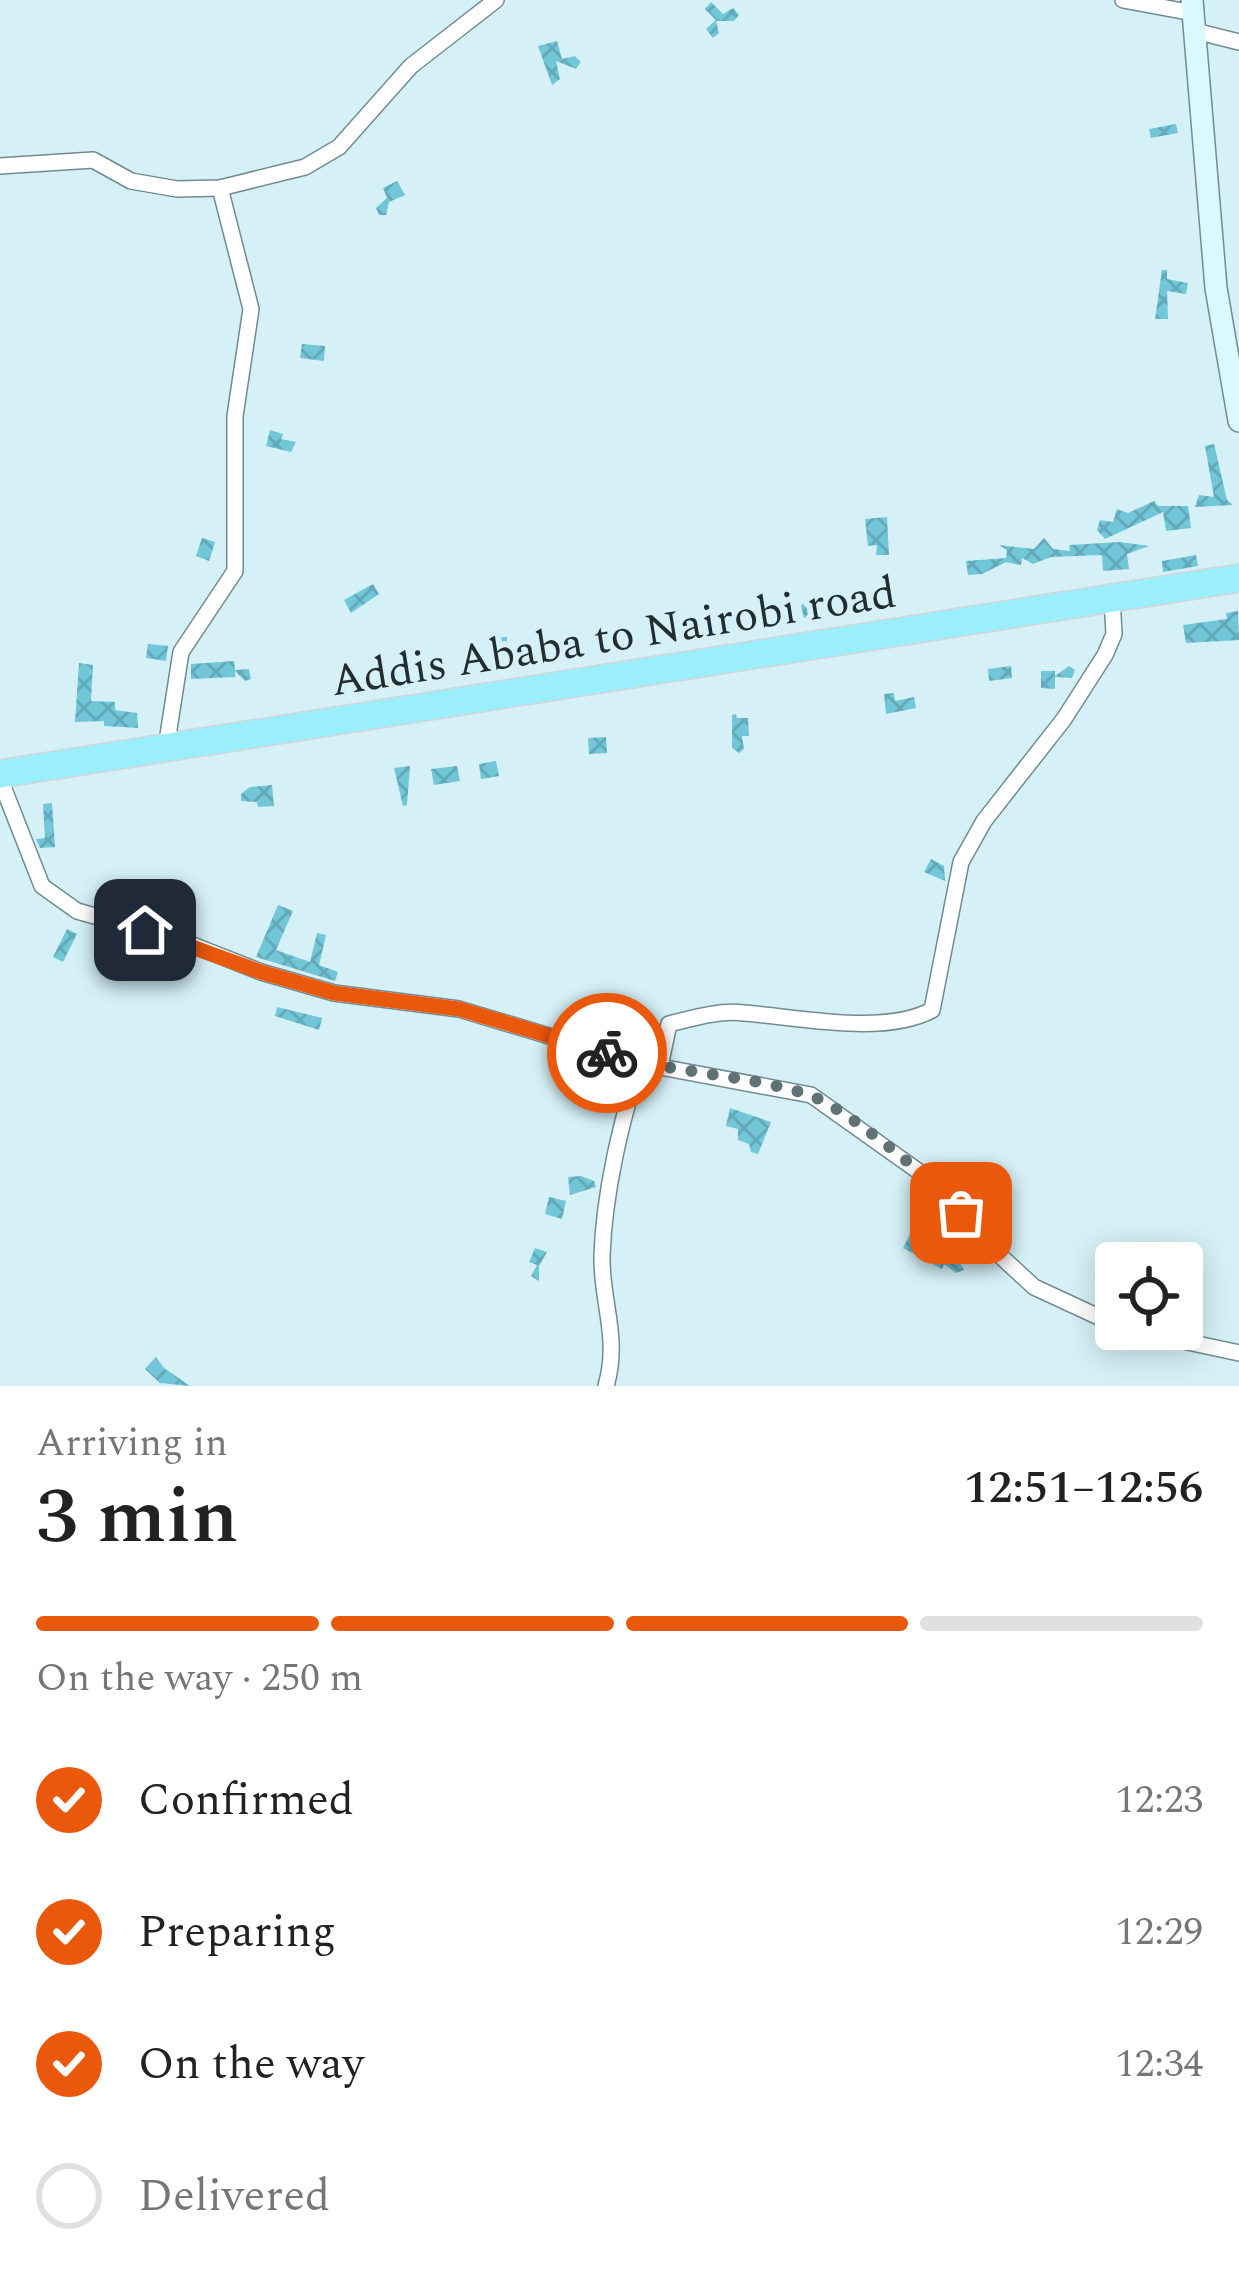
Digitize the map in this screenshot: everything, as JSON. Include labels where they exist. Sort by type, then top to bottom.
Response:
[{"type":"highway","name":"Addis Ababa to Nairobi road","points":[[0,776],[1239,578]]},
{"type":"main road","points":[[1193,15],[1216,288],[1239,421]]},
{"type":"street","points":[[0,166],[93,160],[130,181],[177,189],[220,188],[305,167],[340,147],[411,66],[496,0]]},
{"type":"street","points":[[1123,0],[1193,15],[1239,41]]},
{"type":"street","points":[[166,748],[181,652],[235,571],[236,416],[251,309],[220,188]]},
{"type":"street","points":[[660,1066],[669,1024],[708,1015],[741,1012],[794,1021],[912,1021],[932,1010],[961,862],[984,821],[1064,718],[1105,655],[1114,634],[1112,598]]},
{"type":"street","points":[[0,776],[42,886],[76,911],[180,940],[261,972],[334,993],[459,1009],[639,1063],[812,1095],[942,1188],[980,1237],[1034,1287],[1095,1315]]},
{"type":"street","points":[[606,1386],[611,1367],[611,1311],[602,1258],[614,1167],[639,1063]]},
{"type":"street","points":[[1203,1345],[1239,1353]]},
{"type":"building","points":[[711,2],[723,14],[733,8],[739,15],[734,21],[716,21],[719,33],[713,38],[706,29],[716,20],[705,9]]},
{"type":"building","points":[[557,41],[562,59],[575,56],[581,62],[576,69],[556,61],[560,79],[552,85],[538,46]]},
{"type":"building","points":[[1176,124],[1178,133],[1151,138],[1149,129]]},
{"type":"building","points":[[397,181],[405,195],[389,202],[386,215],[379,215],[376,208],[387,198],[383,188]]},
{"type":"building","points":[[1162,270],[1167,270],[1167,279],[1188,283],[1186,294],[1167,291],[1168,319],[1155,319]]},
{"type":"building","points":[[302,344],[325,346],[324,361],[300,358]]},
{"type":"building","points":[[270,430],[296,442],[291,452],[266,446]]},
{"type":"building","points":[[1214,444],[1227,500],[1233,505],[1195,507],[1199,495],[1214,497],[1205,446]]},
{"type":"building","points":[[1154,501],[1158,506],[1188,506],[1191,528],[1166,531],[1163,512],[1105,539],[1097,530],[1100,520],[1113,522],[1117,509],[1128,513]]},
{"type":"building","points":[[887,517],[889,555],[876,555],[877,545],[868,546],[865,519]]},
{"type":"building","points":[[202,538],[215,542],[209,561],[196,556]]},
{"type":"building","points":[[1044,538],[1053,549],[1070,551],[1069,545],[1120,542],[1149,546],[1127,554],[1129,569],[1103,571],[1102,555],[1051,557],[1033,564],[1022,558],[1021,565],[1006,562],[968,575],[966,561],[1006,558],[1007,550],[999,545],[1034,549]]},
{"type":"building","points":[[1196,555],[1198,566],[1163,572],[1162,561]]},
{"type":"building","points":[[373,584],[379,594],[351,613],[344,600]]},
{"type":"building","points":[[821,599],[825,612],[804,618],[801,605]]},
{"type":"building","points":[[1238,611],[1239,640],[1186,643],[1183,625],[1227,619],[1226,613]]},
{"type":"building","points":[[507,637],[507,653],[489,654],[488,638]]},
{"type":"building","points":[[148,644],[168,646],[166,661],[146,658]]},
{"type":"building","points":[[234,661],[235,670],[249,669],[251,679],[245,681],[235,671],[235,677],[191,679],[191,664]]},
{"type":"building","points":[[79,663],[93,665],[91,701],[115,702],[115,710],[137,713],[138,728],[104,726],[104,721],[75,722]]},
{"type":"building","points":[[1011,666],[1012,678],[989,681],[988,669]]},
{"type":"building","points":[[1069,666],[1075,670],[1072,678],[1055,677],[1055,689],[1041,688],[1041,671],[1055,671],[1055,676]]},
{"type":"building","points":[[894,693],[895,701],[914,697],[916,708],[886,714],[884,694]]},
{"type":"building","points":[[732,715],[748,718],[749,736],[742,736],[744,749],[739,753],[732,748]]},
{"type":"building","points":[[606,737],[607,753],[589,754],[588,738]]},
{"type":"building","points":[[496,761],[499,776],[481,779],[479,764]]},
{"type":"building","points":[[410,766],[407,805],[403,806],[394,768]]},
{"type":"building","points":[[457,766],[460,781],[434,785],[431,769]]},
{"type":"building","points":[[272,785],[274,806],[241,801],[241,794],[250,787]]},
{"type":"building","points":[[52,803],[55,847],[40,848],[36,839],[45,838],[43,804]]},
{"type":"building","points":[[931,859],[944,866],[945,881],[924,872]]},
{"type":"building","points":[[278,905],[293,911],[276,950],[310,962],[317,933],[326,935],[319,965],[338,972],[335,981],[256,957]]},
{"type":"building","points":[[67,929],[77,934],[63,962],[53,957]]},
{"type":"building","points":[[277,1007],[322,1018],[319,1030],[275,1016]]},
{"type":"building","points":[[730,1108],[771,1122],[758,1154],[738,1140],[738,1129],[726,1126]]},
{"type":"building","points":[[568,1177],[594,1181],[596,1187],[570,1195]]},
{"type":"building","points":[[549,1197],[566,1201],[562,1219],[545,1214]]},
{"type":"building","points":[[911,1232],[949,1252],[945,1261],[960,1263],[964,1270],[956,1273],[944,1264],[942,1269],[903,1248]]},
{"type":"building","points":[[535,1248],[547,1252],[539,1266],[539,1281],[531,1276],[537,1265],[529,1262]]},
{"type":"building","points":[[156,1357],[190,1386],[160,1383],[145,1369]]},
{"type":"way so far","points":[[607,1053],[812,1095],[942,1188],[961,1213]]},
{"type":"route","points":[[145,930],[334,993],[459,1009],[607,1053]]}]
